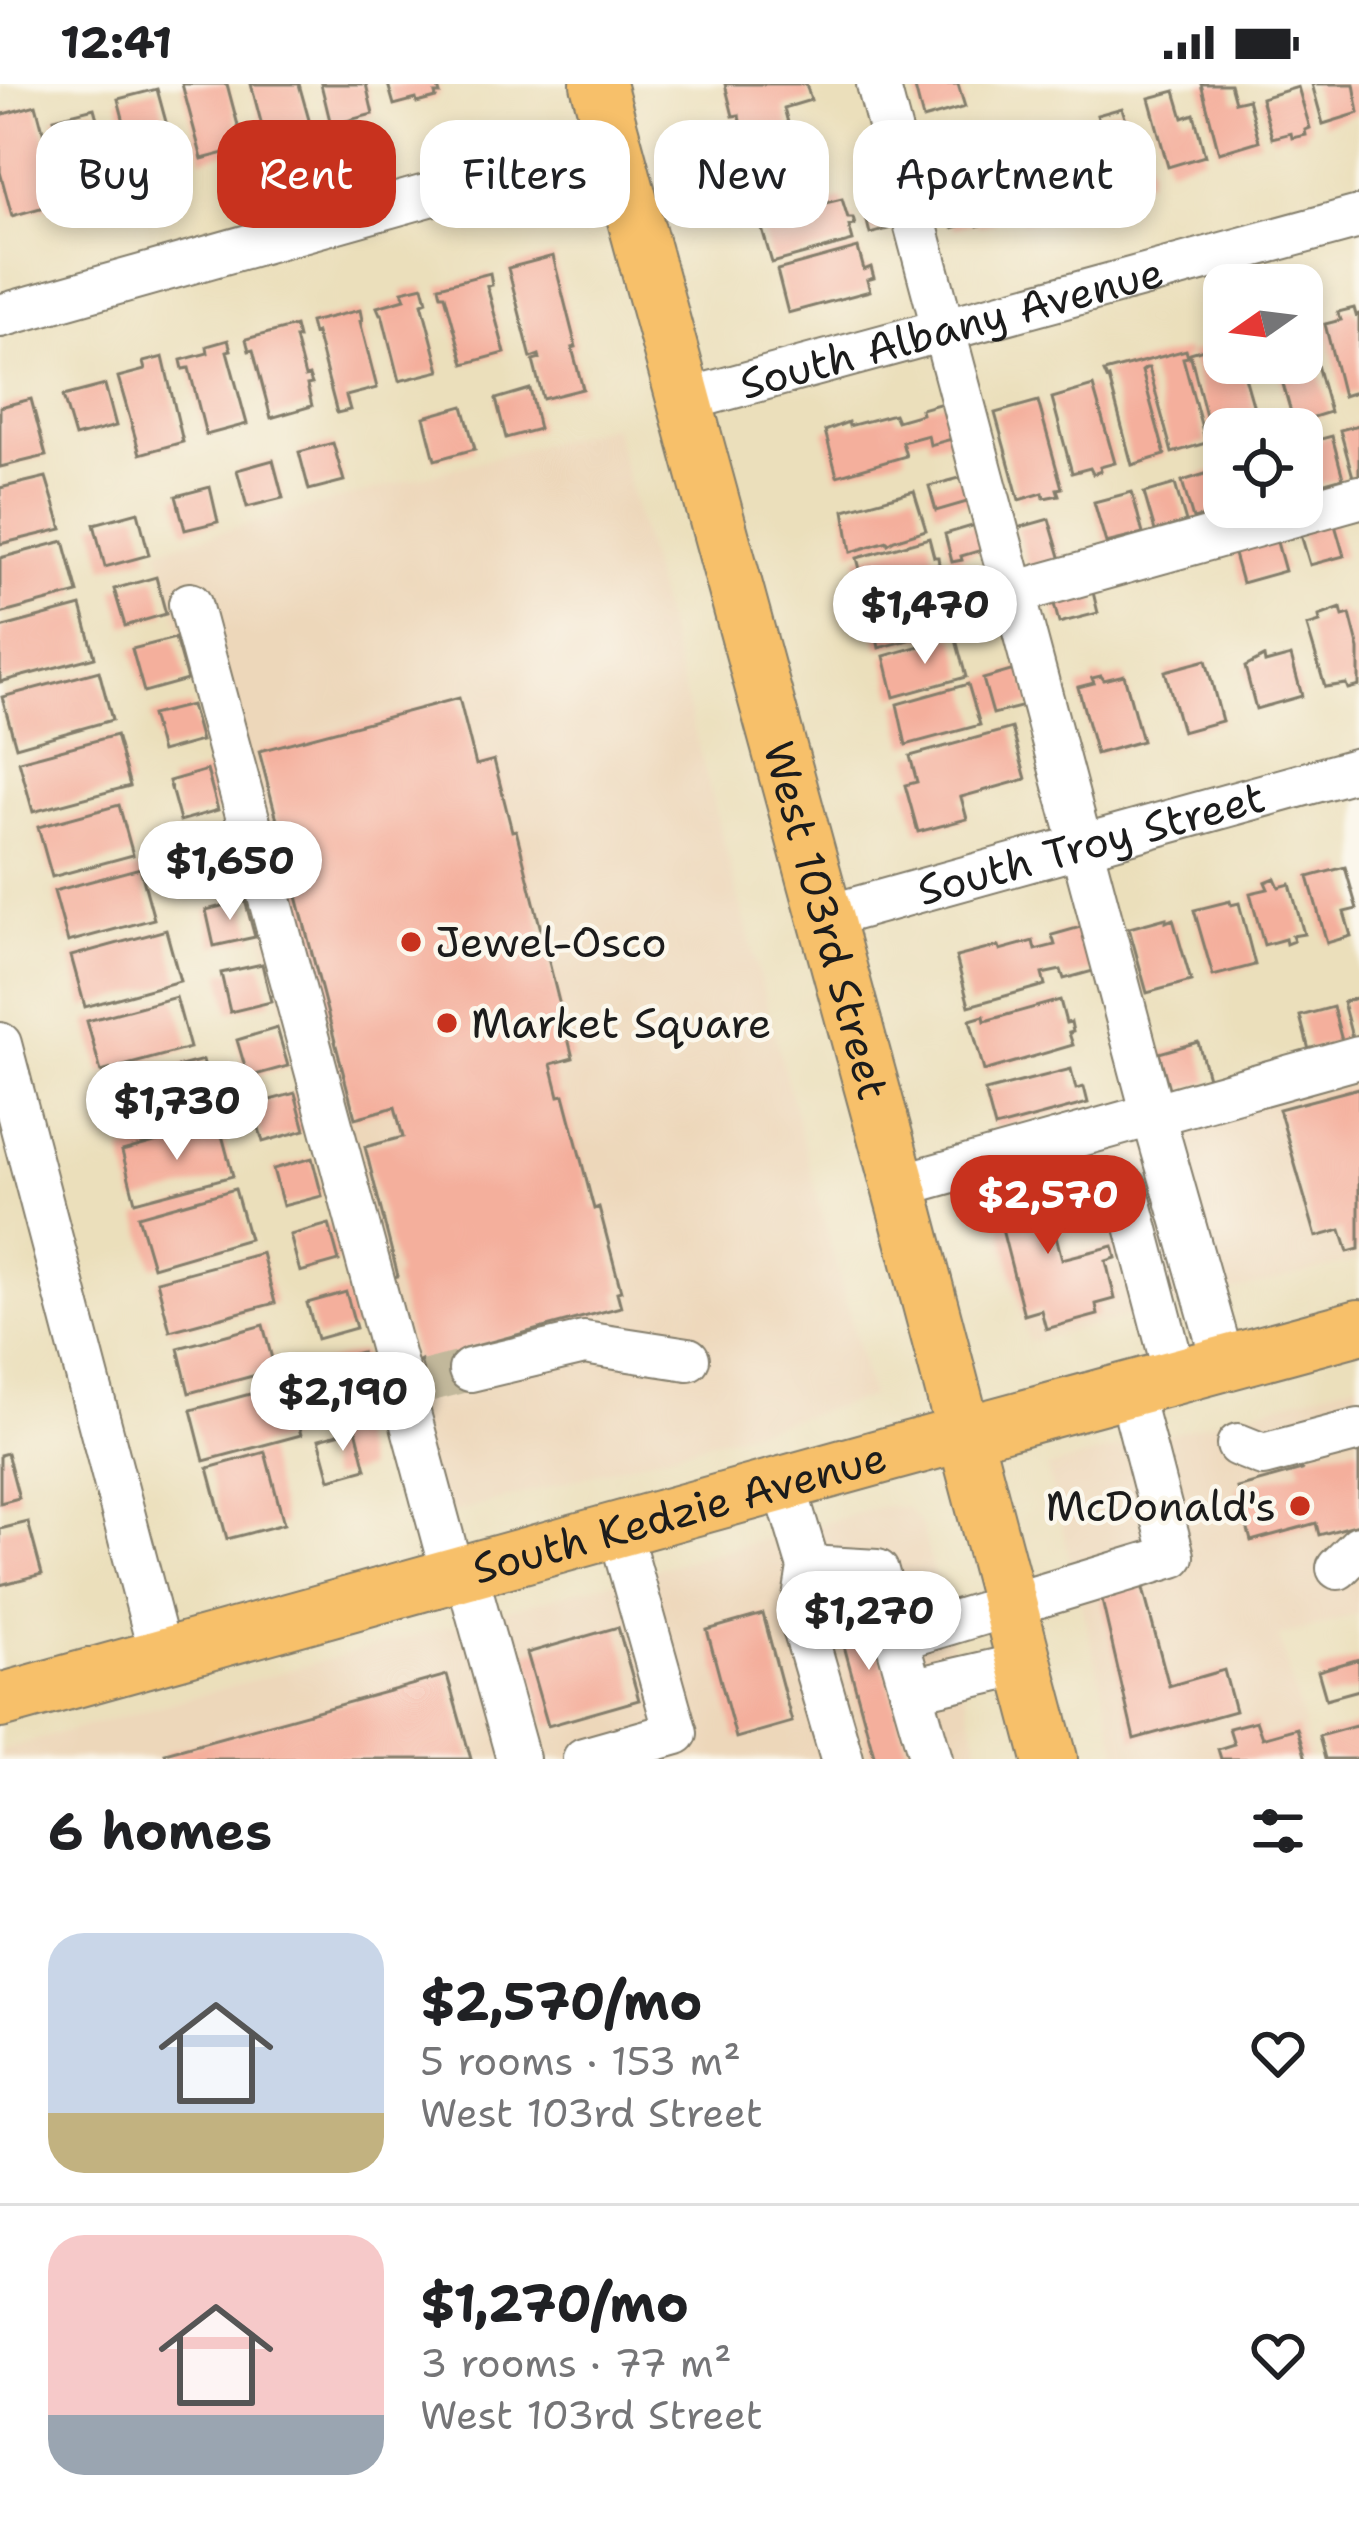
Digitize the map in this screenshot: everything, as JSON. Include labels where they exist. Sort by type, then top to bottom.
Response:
[{"type":"main road","name":"West 103rd Street","points":[[598,84],[608,120]]},
{"type":"main road","name":"West 103rd Street","points":[[630,201],[1049,1759]]},
{"type":"main road","name":"South Kedzie Avenue","points":[[0,1701],[1359,1327]]},
{"type":"street","points":[[878,84],[1153,1114],[1177,1378],[1173,1556],[896,1639]]},
{"type":"street","points":[[0,316],[420,198]]},
{"type":"street","name":"South Albany Avenue","points":[[685,400],[1359,217]]},
{"type":"street","points":[[1014,593],[1359,497]]},
{"type":"street","points":[[190,604],[415,1384],[460,1574],[518,1759]]},
{"type":"street","name":"South Troy Street","points":[[825,916],[1359,769]]},
{"type":"street","points":[[0,1044],[161,1657]]},
{"type":"street","points":[[898,1186],[1359,1057]]},
{"type":"street","points":[[1126,1188],[1177,1378]]},
{"type":"street","points":[[470,1370],[584,1343],[688,1359]]},
{"type":"street","points":[[1238,1445],[1263,1456],[1359,1430]]},
{"type":"street","points":[[784,1484],[809,1567],[801,1618],[842,1759]]},
{"type":"street","points":[[584,1759],[676,1733],[620,1530]]},
{"type":"street","points":[[809,1567],[877,1571],[931,1759]]},
{"type":"street","points":[[911,1690],[1024,1664]]},
{"type":"shaded area","name":"Market Square","points":[[613,425],[871,1397],[421,1522],[158,549]]},
{"type":"shaded area","points":[[1359,1066],[1359,1260],[1028,1342],[981,1172]]},
{"type":"shaded area","points":[[1359,1381],[1359,1614],[1279,1637],[1313,1759],[1120,1759],[1047,1468]]},
{"type":"shaded area","points":[[885,1506],[907,1508],[921,1524],[982,1759],[0,1759],[0,1750]]},
{"type":"building","points":[[182,84],[227,84],[237,120],[217,120],[217,155],[202,159]]},
{"type":"building","points":[[251,84],[299,84],[309,120],[260,120]]},
{"type":"building","points":[[321,84],[366,84],[373,114],[330,120]]},
{"type":"building","points":[[388,84],[437,84],[440,94],[394,105]]},
{"type":"building","points":[[725,84],[806,84],[811,100],[784,108],[787,120],[733,116]]},
{"type":"building","points":[[914,84],[958,84],[965,107],[923,119]]},
{"type":"building","points":[[1201,84],[1230,84],[1235,102],[1248,99],[1259,141],[1219,153]]},
{"type":"building","points":[[1312,84],[1354,84],[1359,113],[1323,124]]},
{"type":"building","points":[[1298,87],[1310,128],[1306,135],[1272,138],[1261,98]]},
{"type":"building","points":[[157,89],[165,120],[123,120],[118,99]]},
{"type":"building","points":[[1175,91],[1183,118],[1194,114],[1205,156],[1168,167],[1149,98]]},
{"type":"building","points":[[36,105],[40,120],[36,120],[36,209],[12,216],[0,172],[0,115]]},
{"type":"building","points":[[94,108],[97,120],[55,120]]},
{"type":"building","points":[[1122,108],[1126,120],[1098,120],[1097,115]]},
{"type":"building","points":[[842,199],[848,218],[853,218],[849,226],[853,241],[772,263],[762,228],[829,228],[829,202]]},
{"type":"building","points":[[858,248],[864,270],[871,267],[870,291],[788,313],[777,270]]},
{"type":"building","points":[[553,256],[583,389],[543,399],[533,361],[539,355],[531,358],[508,268]]},
{"type":"building","points":[[490,273],[492,285],[487,286],[505,353],[464,364],[439,286]]},
{"type":"building","points":[[423,286],[427,301],[422,303],[440,371],[399,381],[377,307],[405,299],[402,291]]},
{"type":"building","points":[[1354,308],[1359,314],[1359,391],[1343,396],[1325,324],[1341,320],[1338,312]]},
{"type":"building","points":[[360,310],[377,388],[346,396],[350,410],[337,413],[310,322]]},
{"type":"building","points":[[295,326],[305,377],[312,384],[307,385],[312,406],[271,418],[246,339]]},
{"type":"building","points":[[228,340],[247,424],[206,435],[189,368],[183,369],[181,360],[208,353],[207,346]]},
{"type":"building","points":[[1203,349],[1203,384],[1247,384],[1254,408],[1204,408],[1190,353]]},
{"type":"building","points":[[1186,350],[1188,357],[1183,358],[1203,444],[1172,453],[1146,368],[1142,371],[1165,455],[1132,465],[1104,372]]},
{"type":"building","points":[[163,357],[183,442],[140,454],[118,377],[145,370],[143,362]]},
{"type":"building","points":[[1283,384],[1322,384],[1330,412],[1323,414],[1323,408],[1290,408]]},
{"type":"building","points":[[105,385],[116,426],[75,437],[63,396]]},
{"type":"building","points":[[1093,386],[1115,463],[1093,474],[1090,468],[1072,473],[1052,398]]},
{"type":"building","points":[[530,389],[539,429],[506,438],[496,399]]},
{"type":"building","points":[[31,399],[46,456],[0,467],[0,407]]},
{"type":"building","points":[[953,400],[963,436],[930,445],[928,435],[902,442],[906,456],[837,476],[825,431],[894,414],[897,421]]},
{"type":"building","points":[[1038,401],[1062,488],[1057,489],[1059,495],[1044,498],[1043,493],[1019,500],[995,413]]},
{"type":"building","points":[[463,406],[475,449],[435,460],[424,417]]},
{"type":"building","points":[[1359,425],[1359,475],[1353,477],[1340,430]]},
{"type":"building","points":[[1332,436],[1343,478],[1323,484],[1323,438]]},
{"type":"building","points":[[333,443],[344,481],[309,490],[299,452]]},
{"type":"building","points":[[273,460],[283,498],[247,507],[237,470]]},
{"type":"building","points":[[1203,475],[1203,516],[1193,519],[1182,481]]},
{"type":"building","points":[[967,476],[974,500],[936,511],[929,486]]},
{"type":"building","points":[[46,477],[62,529],[0,544],[0,488]]},
{"type":"building","points":[[1175,484],[1186,522],[1155,531],[1144,493]]},
{"type":"building","points":[[210,487],[218,522],[185,530],[176,496]]},
{"type":"building","points":[[914,491],[926,530],[851,552],[844,510]]},
{"type":"building","points":[[1132,492],[1143,534],[1106,543],[1094,502]]},
{"type":"building","points":[[138,512],[149,555],[105,567],[94,524]]},
{"type":"building","points":[[1333,518],[1344,556],[1310,565],[1299,528],[1323,528],[1323,521]]},
{"type":"building","points":[[1049,519],[1061,560],[1029,568],[1017,528]]},
{"type":"building","points":[[982,523],[989,548],[952,562],[945,534]]},
{"type":"building","points":[[1275,535],[1285,571],[1242,583],[1232,547]]},
{"type":"building","points":[[929,538],[941,579],[868,599],[857,558]]},
{"type":"building","points":[[64,541],[78,593],[0,614],[0,558]]},
{"type":"building","points":[[996,570],[1005,598],[967,609],[959,581]]},
{"type":"building","points":[[156,577],[166,614],[125,626],[114,589]]},
{"type":"building","points":[[943,587],[947,606],[953,605],[953,628],[879,648],[871,607]]},
{"type":"building","points":[[1092,588],[1098,613],[1059,623],[1053,600]]},
{"type":"building","points":[[81,606],[95,657],[0,682],[0,628]]},
{"type":"building","points":[[1341,608],[1343,616],[1350,614],[1359,649],[1359,686],[1348,689],[1346,684],[1325,687],[1307,626]]},
{"type":"building","points":[[955,636],[966,677],[894,697],[884,656]]},
{"type":"building","points":[[175,638],[187,680],[144,692],[132,649]]},
{"type":"building","points":[[1291,656],[1302,696],[1256,709],[1245,667],[1264,657],[1265,663]]},
{"type":"building","points":[[1206,660],[1222,721],[1182,732],[1165,671]]},
{"type":"building","points":[[1021,668],[1032,704],[993,714],[983,679]]},
{"type":"building","points":[[99,671],[112,720],[16,747],[2,697]]},
{"type":"building","points":[[1124,675],[1142,741],[1096,754],[1078,687],[1094,683],[1092,678]]},
{"type":"building","points":[[968,684],[980,725],[906,745],[897,704]]},
{"type":"building","name":"Market Square","points":[[459,698],[476,765],[494,760],[512,831],[516,830],[573,1058],[551,1064],[559,1096],[564,1095],[594,1209],[599,1207],[621,1307],[464,1349],[471,1375],[428,1386],[421,1361],[417,1363],[394,1277],[398,1276],[365,1147],[403,1137],[395,1107],[355,1118],[259,751]]},
{"type":"building","points":[[191,705],[201,741],[161,752],[151,715]]},
{"type":"building","points":[[1012,728],[1026,779],[961,797],[967,819],[918,832],[905,785],[917,782],[910,756]]},
{"type":"building","points":[[116,735],[130,786],[33,812],[19,761]]},
{"type":"building","points":[[207,770],[218,810],[180,821],[169,781]]},
{"type":"building","points":[[119,805],[133,855],[52,877],[38,827]]},
{"type":"building","points":[[1345,867],[1357,909],[1344,912],[1351,936],[1327,943],[1308,877]]},
{"type":"building","points":[[140,868],[154,919],[68,942],[54,891]]},
{"type":"building","points":[[1275,878],[1279,887],[1290,884],[1304,934],[1292,936],[1294,941],[1286,944],[1285,939],[1264,945],[1250,893],[1268,889],[1265,882]]},
{"type":"building","points":[[245,900],[255,937],[214,946],[206,910]]},
{"type":"building","points":[[1230,901],[1231,905],[1239,903],[1255,965],[1213,976],[1194,910]]},
{"type":"building","points":[[1166,918],[1166,922],[1173,919],[1191,981],[1147,993],[1129,928]]},
{"type":"building","points":[[1091,924],[1104,968],[1064,979],[1061,970],[1042,974],[1045,985],[969,1006],[956,957],[1033,941],[1035,950],[1055,945],[1052,935]]},
{"type":"building","points":[[166,930],[180,981],[85,1007],[71,956]]},
{"type":"building","points":[[262,964],[271,1002],[230,1012],[221,973]]},
{"type":"building","points":[[176,997],[190,1048],[101,1072],[87,1021]]},
{"type":"building","points":[[1359,997],[1359,1039],[1353,1041],[1343,1002]]},
{"type":"building","points":[[1060,1000],[1066,1023],[1071,1022],[1073,1045],[984,1071],[970,1020],[984,1016],[985,1021]]},
{"type":"building","points":[[1333,1007],[1342,1041],[1309,1050],[1300,1016]]},
{"type":"building","points":[[277,1028],[288,1066],[248,1077],[237,1040]]},
{"type":"building","points":[[1198,1042],[1209,1081],[1170,1092],[1159,1053]]},
{"type":"building","points":[[203,1060],[216,1110],[117,1136],[104,1086]]},
{"type":"building","points":[[1071,1069],[1076,1089],[1084,1087],[1088,1103],[995,1128],[985,1091]]},
{"type":"building","points":[[1359,1088],[1359,1249],[1348,1252],[1341,1230],[1316,1237],[1279,1109]]},
{"type":"building","points":[[295,1093],[305,1130],[263,1142],[252,1105]]},
{"type":"building","points":[[219,1124],[233,1176],[135,1202],[122,1151]]},
{"type":"building","points":[[312,1158],[322,1196],[283,1206],[273,1169]]},
{"type":"building","points":[[1038,1166],[1062,1259],[1113,1246],[1116,1258],[1106,1261],[1115,1299],[1096,1304],[1098,1315],[1046,1329],[1041,1310],[1024,1315],[995,1202],[1004,1200],[998,1177]]},
{"type":"building","points":[[235,1189],[249,1239],[153,1267],[138,1216]]},
{"type":"building","points":[[329,1224],[339,1261],[300,1272],[290,1235]]},
{"type":"building","points":[[262,1253],[275,1303],[170,1331],[157,1281]]},
{"type":"building","points":[[346,1292],[356,1328],[317,1339],[307,1303]]},
{"type":"building","points":[[263,1325],[275,1370],[189,1393],[178,1348]]},
{"type":"building","points":[[361,1352],[372,1389],[331,1401],[320,1363]]},
{"type":"building","points":[[287,1384],[301,1435],[204,1461],[191,1410]]},
{"type":"building","points":[[356,1429],[366,1469],[330,1479],[319,1439]]},
{"type":"building","name":"McDonald's","points":[[1359,1447],[1359,1524],[1319,1535],[1316,1523],[1251,1541],[1237,1488],[1302,1470],[1298,1455]]},
{"type":"building","points":[[265,1452],[284,1524],[227,1539],[208,1468]]},
{"type":"building","points":[[7,1453],[19,1498],[0,1503],[0,1455]]},
{"type":"building","points":[[28,1522],[42,1574],[0,1585],[0,1529]]},
{"type":"building","points":[[861,1583],[909,1759],[875,1759],[829,1591]]},
{"type":"building","points":[[1142,1585],[1169,1686],[1224,1670],[1235,1711],[1134,1739],[1101,1596]]},
{"type":"building","points":[[763,1614],[792,1722],[736,1738],[707,1630]]},
{"type":"building","points":[[618,1627],[639,1700],[548,1726],[527,1653]]},
{"type":"building","points":[[1359,1659],[1359,1690],[1326,1699],[1318,1671]]},
{"type":"building","points":[[447,1675],[471,1759],[167,1759],[165,1753]]},
{"type":"building","points":[[1256,1721],[1262,1738],[1297,1728],[1306,1759],[1221,1759],[1218,1749],[1234,1744],[1229,1728]]},
{"type":"building","points":[[1359,1725],[1359,1759],[1325,1759],[1319,1736]]},
{"type":"tunnel","points":[[427,1381],[470,1370]]},
{"type":"place","name":"Jewel-Osco","points":[[411,942]]},
{"type":"place","name":"Market Square","points":[[447,1023]]},
{"type":"place","name":"McDonald's","points":[[1300,1506]]}]
